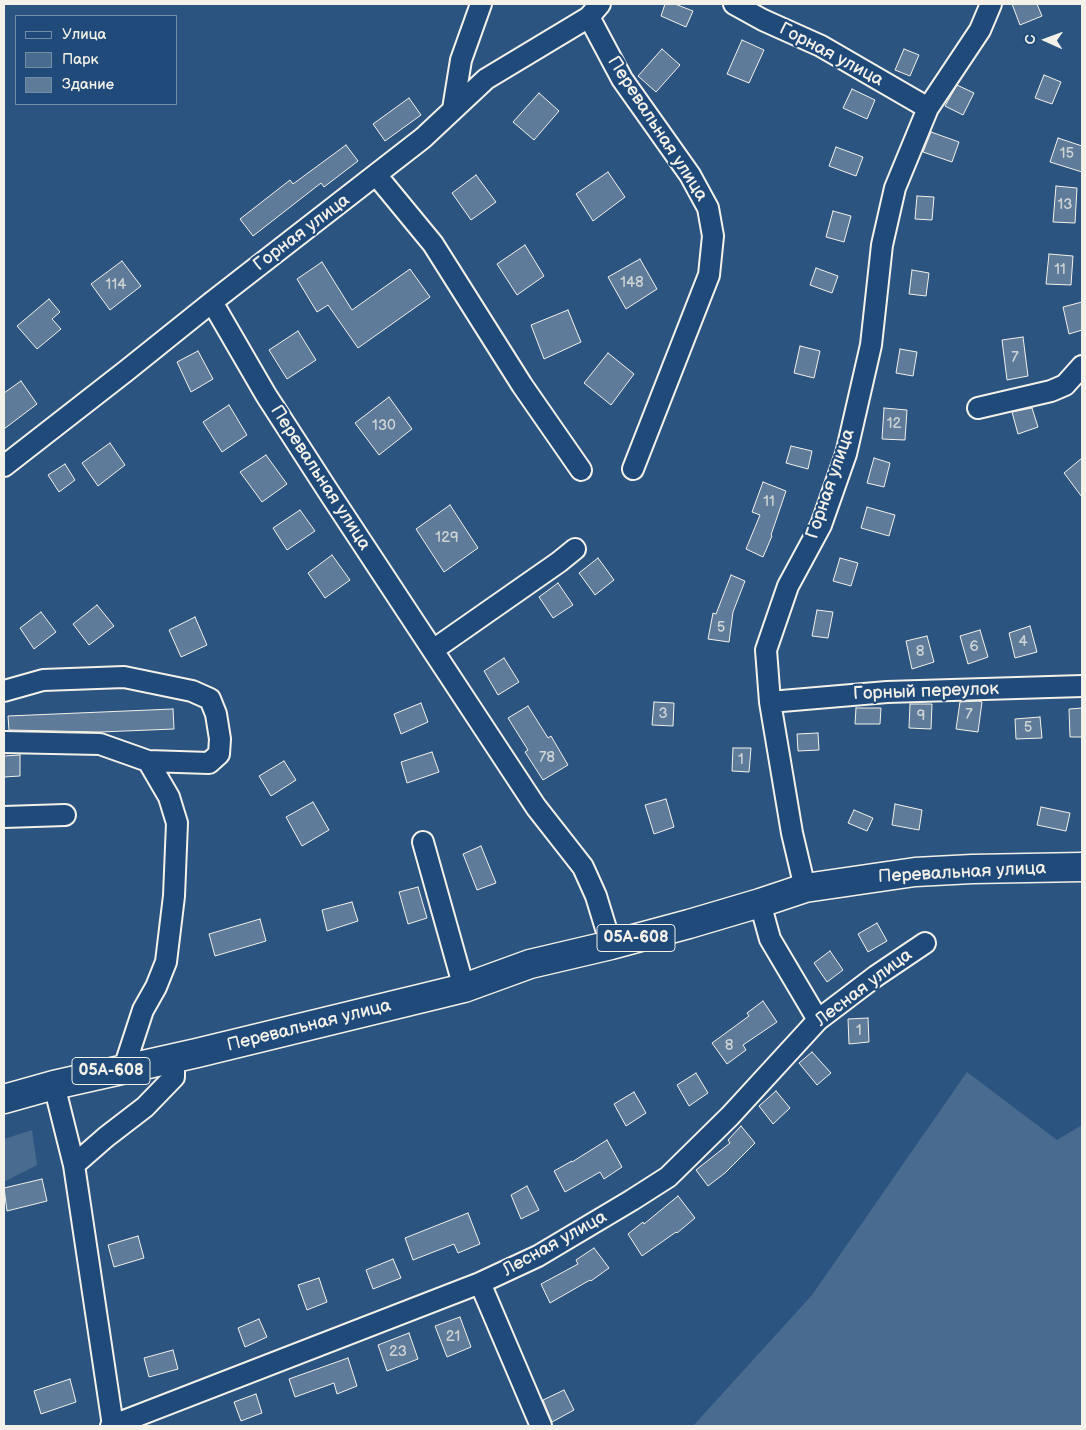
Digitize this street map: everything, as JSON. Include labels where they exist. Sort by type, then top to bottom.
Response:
[{"type":"highway","name":"Перевальная улица","points":[[4,1099],[124,1068],[464,988],[530,964],[611,945],[760,903],[805,888],[915,872],[1082,867]]},
{"type":"street","points":[[453,109],[461,60],[481,4]]},
{"type":"street","name":"Горная улица","points":[[734,4],[763,20],[821,46],[928,108]]},
{"type":"street","name":"Горная улица","points":[[805,888],[792,833],[770,702],[766,650],[788,586],[821,525],[846,454],[871,345],[882,245],[895,188],[928,108],[980,30],[991,4]]},
{"type":"street","name":"Горная улица","points":[[4,466],[212,302],[377,176],[423,138],[486,79],[594,11]]},
{"type":"street","name":"Перевальная улица","points":[[594,11],[622,79],[690,175],[708,208],[714,236],[709,275],[633,469]]},
{"type":"street","points":[[377,176],[433,244],[522,385],[581,470]]},
{"type":"street","name":"Перевальная улица","points":[[212,302],[266,395],[433,650],[536,806],[583,867],[596,896],[611,945]]},
{"type":"street","points":[[978,408],[1051,391],[1065,385],[1082,366]]},
{"type":"street","points":[[433,650],[575,549]]},
{"type":"street","points":[[4,691],[43,680],[124,677],[192,690],[210,699],[216,714],[220,739],[219,754],[209,762],[148,761],[100,744],[4,742]]},
{"type":"street","name":"Горный переулок","points":[[770,702],[887,692],[1082,686]]},
{"type":"street","points":[[124,1068],[143,1010],[156,987],[166,962],[174,896],[177,823],[169,798],[148,761]]},
{"type":"street","points":[[4,817],[65,814]]},
{"type":"street","points":[[423,842],[464,988]]},
{"type":"street","points":[[760,903],[770,939],[818,1020]]},
{"type":"street","name":"Лесная улица","points":[[112,1426],[480,1283],[538,1256],[668,1177],[730,1116],[818,1020],[876,976],[925,943]]},
{"type":"street","points":[[74,1165],[145,1107],[174,1077],[174,1057]]},
{"type":"street","points":[[54,1085],[74,1165],[112,1426]]},
{"type":"street","points":[[480,1283],[541,1426]]},
{"type":"green space","points":[[967,1072],[1057,1140],[1082,1125],[1082,1426],[693,1426],[812,1295]]},
{"type":"green space","points":[[32,1130],[37,1165],[4,1182],[4,1139]]},
{"type":"building","points":[[665,4],[675,4],[693,11],[686,27],[661,16]]},
{"type":"building","points":[[1012,4],[1037,4],[1042,16],[1020,25]]},
{"type":"building","points":[[742,40],[764,50],[749,83],[727,74]]},
{"type":"building","points":[[662,49],[680,65],[656,92],[638,76]]},
{"type":"building","points":[[904,49],[919,55],[910,76],[895,70]]},
{"type":"building","points":[[1044,75],[1061,82],[1052,104],[1035,98]]},
{"type":"building","points":[[957,85],[974,93],[963,115],[945,106]]},
{"type":"building","points":[[852,89],[875,100],[867,119],[843,108]]},
{"type":"building","points":[[539,93],[559,111],[534,140],[513,122]]},
{"type":"building","points":[[409,98],[421,115],[385,141],[373,124]]},
{"type":"building","points":[[931,132],[959,142],[952,162],[923,152]]},
{"type":"building","points":[[1058,138],[1082,146],[1082,172],[1050,162]]},
{"type":"building","points":[[346,145],[358,161],[324,187],[321,183],[253,236],[240,219],[290,180],[293,184]]},
{"type":"building","points":[[836,147],[863,157],[856,176],[829,166]]},
{"type":"building","points":[[608,172],[625,197],[593,221],[576,194]]},
{"type":"building","points":[[476,175],[496,202],[471,220],[452,193]]},
{"type":"building","points":[[1056,186],[1077,188],[1075,223],[1053,222]]},
{"type":"building","points":[[917,196],[934,197],[932,220],[915,219]]},
{"type":"building","points":[[833,211],[851,216],[844,242],[826,237]]},
{"type":"building","points":[[525,245],[544,276],[517,295],[497,264]]},
{"type":"building","points":[[1049,254],[1073,256],[1071,285],[1046,284]]},
{"type":"building","points":[[640,259],[657,289],[626,309],[608,277]]},
{"type":"building","points":[[122,261],[141,286],[110,310],[91,284]]},
{"type":"building","points":[[322,262],[352,310],[410,269],[430,297],[358,348],[328,305],[317,312],[297,279]]},
{"type":"building","points":[[816,268],[838,276],[832,293],[810,285]]},
{"type":"building","points":[[912,270],[929,273],[926,296],[909,294]]},
{"type":"building","points":[[49,299],[60,312],[52,319],[61,329],[37,349],[17,326]]},
{"type":"building","points":[[1082,302],[1082,330],[1069,334],[1063,307]]},
{"type":"building","points":[[568,310],[581,342],[544,359],[531,325]]},
{"type":"building","points":[[298,331],[316,360],[287,379],[269,350]]},
{"type":"building","points":[[1023,337],[1028,376],[1007,380],[1002,340]]},
{"type":"building","points":[[800,346],[820,351],[814,378],[794,373]]},
{"type":"building","points":[[900,349],[917,352],[913,376],[896,373]]},
{"type":"building","points":[[198,351],[213,379],[191,392],[177,362]]},
{"type":"building","points":[[608,353],[634,374],[611,405],[584,383]]},
{"type":"building","points":[[21,381],[37,404],[4,429],[4,393]]},
{"type":"building","points":[[389,397],[412,429],[379,455],[355,423]]},
{"type":"building","points":[[229,405],[247,435],[222,452],[203,422]]},
{"type":"building","points":[[884,408],[907,410],[905,440],[882,439]]},
{"type":"building","points":[[1032,408],[1038,427],[1018,434],[1012,412]]},
{"type":"building","points":[[110,443],[125,465],[98,486],[82,463]]},
{"type":"building","points":[[791,446],[812,451],[808,469],[786,463]]},
{"type":"building","points":[[266,455],[287,484],[262,502],[240,472]]},
{"type":"building","points":[[874,458],[890,463],[884,487],[867,483]]},
{"type":"building","points":[[1082,458],[1082,497],[1064,473]]},
{"type":"building","points":[[65,464],[75,480],[59,492],[48,475]]},
{"type":"building","points":[[763,482],[786,491],[772,536],[763,557],[746,549],[760,515],[752,512]]},
{"type":"building","points":[[450,505],[478,548],[444,572],[416,529]]},
{"type":"building","points":[[867,507],[895,515],[889,536],[861,528]]},
{"type":"building","points":[[300,510],[315,531],[287,550],[273,528]]},
{"type":"building","points":[[332,555],[350,580],[325,598],[308,573]]},
{"type":"building","points":[[598,558],[614,580],[595,595],[579,573]]},
{"type":"building","points":[[840,558],[858,563],[851,586],[833,581]]},
{"type":"building","points":[[731,575],[745,581],[733,612],[729,642],[708,639],[713,613],[716,614]]},
{"type":"building","points":[[558,583],[573,605],[553,618],[539,597]]},
{"type":"building","points":[[97,605],[114,626],[89,645],[73,624]]},
{"type":"building","points":[[817,610],[833,612],[828,638],[812,636]]},
{"type":"building","points":[[41,612],[56,632],[34,649],[20,628]]},
{"type":"building","points":[[195,617],[207,645],[181,657],[169,630]]},
{"type":"building","points":[[1030,626],[1037,652],[1015,658],[1009,633]]},
{"type":"building","points":[[980,630],[988,657],[968,664],[960,636]]},
{"type":"building","points":[[927,636],[934,662],[912,669],[906,641]]},
{"type":"building","points":[[504,658],[519,682],[498,695],[484,671]]},
{"type":"building","points":[[654,702],[674,703],[673,726],[652,725]]},
{"type":"building","points":[[960,702],[982,702],[978,732],[956,729]]},
{"type":"building","points":[[421,703],[428,722],[401,734],[394,714]]},
{"type":"building","points":[[910,704],[932,704],[931,729],[909,728]]},
{"type":"building","points":[[528,706],[548,738],[551,736],[568,765],[543,780],[525,752],[528,750],[508,718]]},
{"type":"building","points":[[856,708],[881,708],[880,724],[855,724]]},
{"type":"building","points":[[1082,708],[1082,737],[1070,737],[1069,709]]},
{"type":"building","points":[[173,709],[174,729],[100,732],[9,730],[8,716]]},
{"type":"building","points":[[1040,717],[1042,738],[1016,739],[1015,719]]},
{"type":"building","points":[[818,733],[819,750],[798,751],[797,734]]},
{"type":"building","points":[[733,748],[751,748],[749,772],[732,771]]},
{"type":"building","points":[[432,752],[439,772],[407,783],[401,762]]},
{"type":"building","points":[[20,755],[20,776],[4,777],[4,756]]},
{"type":"building","points":[[284,761],[296,780],[271,796],[259,776]]},
{"type":"building","points":[[666,799],[674,827],[654,834],[645,805]]},
{"type":"building","points":[[313,802],[329,830],[302,846],[286,817]]},
{"type":"building","points":[[895,804],[922,810],[919,830],[892,825]]},
{"type":"building","points":[[1041,807],[1070,813],[1066,831],[1037,825]]},
{"type":"building","points":[[854,810],[873,818],[867,831],[848,823]]},
{"type":"building","points":[[481,846],[496,883],[477,890],[463,854]]},
{"type":"building","points":[[418,887],[427,918],[408,924],[399,892]]},
{"type":"building","points":[[352,902],[358,921],[327,931],[322,910]]},
{"type":"building","points":[[260,919],[266,941],[215,956],[209,934]]},
{"type":"building","points":[[877,923],[887,941],[868,952],[858,934]]},
{"type":"building","points":[[830,951],[843,970],[827,982],[814,963]]},
{"type":"building","points":[[763,1001],[777,1022],[743,1045],[746,1050],[727,1064],[712,1043],[749,1016],[747,1013]]},
{"type":"building","points":[[868,1018],[869,1042],[849,1044],[848,1019]]},
{"type":"building","points":[[812,1052],[831,1073],[817,1085],[799,1063]]},
{"type":"building","points":[[696,1073],[708,1093],[689,1106],[677,1085]]},
{"type":"building","points":[[776,1091],[790,1108],[773,1124],[759,1106]]},
{"type":"building","points":[[634,1092],[646,1113],[626,1126],[614,1104]]},
{"type":"building","points":[[741,1126],[755,1143],[725,1173],[708,1186],[696,1170],[730,1143],[728,1140]]},
{"type":"building","points":[[607,1140],[622,1167],[604,1179],[600,1172],[565,1192],[554,1171]]},
{"type":"building","points":[[42,1179],[47,1201],[7,1211],[4,1188]]},
{"type":"building","points":[[527,1186],[539,1210],[521,1219],[511,1195]]},
{"type":"building","points":[[678,1196],[695,1218],[677,1233],[642,1256],[628,1234],[643,1222],[644,1224]]},
{"type":"building","points":[[468,1213],[480,1244],[458,1253],[454,1244],[413,1260],[405,1238]]},
{"type":"building","points":[[138,1236],[144,1258],[114,1267],[108,1245]]},
{"type":"building","points":[[594,1248],[609,1268],[591,1281],[550,1303],[541,1284],[578,1264],[576,1260]]},
{"type":"building","points":[[393,1259],[401,1278],[373,1289],[366,1270]]},
{"type":"building","points":[[319,1278],[327,1302],[307,1310],[298,1285]]},
{"type":"building","points":[[460,1317],[471,1347],[447,1357],[435,1326]]},
{"type":"building","points":[[259,1319],[267,1337],[245,1347],[238,1328]]},
{"type":"building","points":[[409,1333],[418,1359],[387,1371],[378,1345]]},
{"type":"building","points":[[173,1350],[178,1369],[149,1377],[144,1358]]},
{"type":"building","points":[[348,1358],[357,1386],[337,1394],[334,1383],[295,1397],[289,1379]]},
{"type":"building","points":[[70,1379],[76,1402],[41,1414],[34,1391]]},
{"type":"building","points":[[564,1390],[574,1410],[552,1422],[543,1400]]},
{"type":"building","points":[[256,1394],[262,1413],[241,1421],[234,1402]]}]
